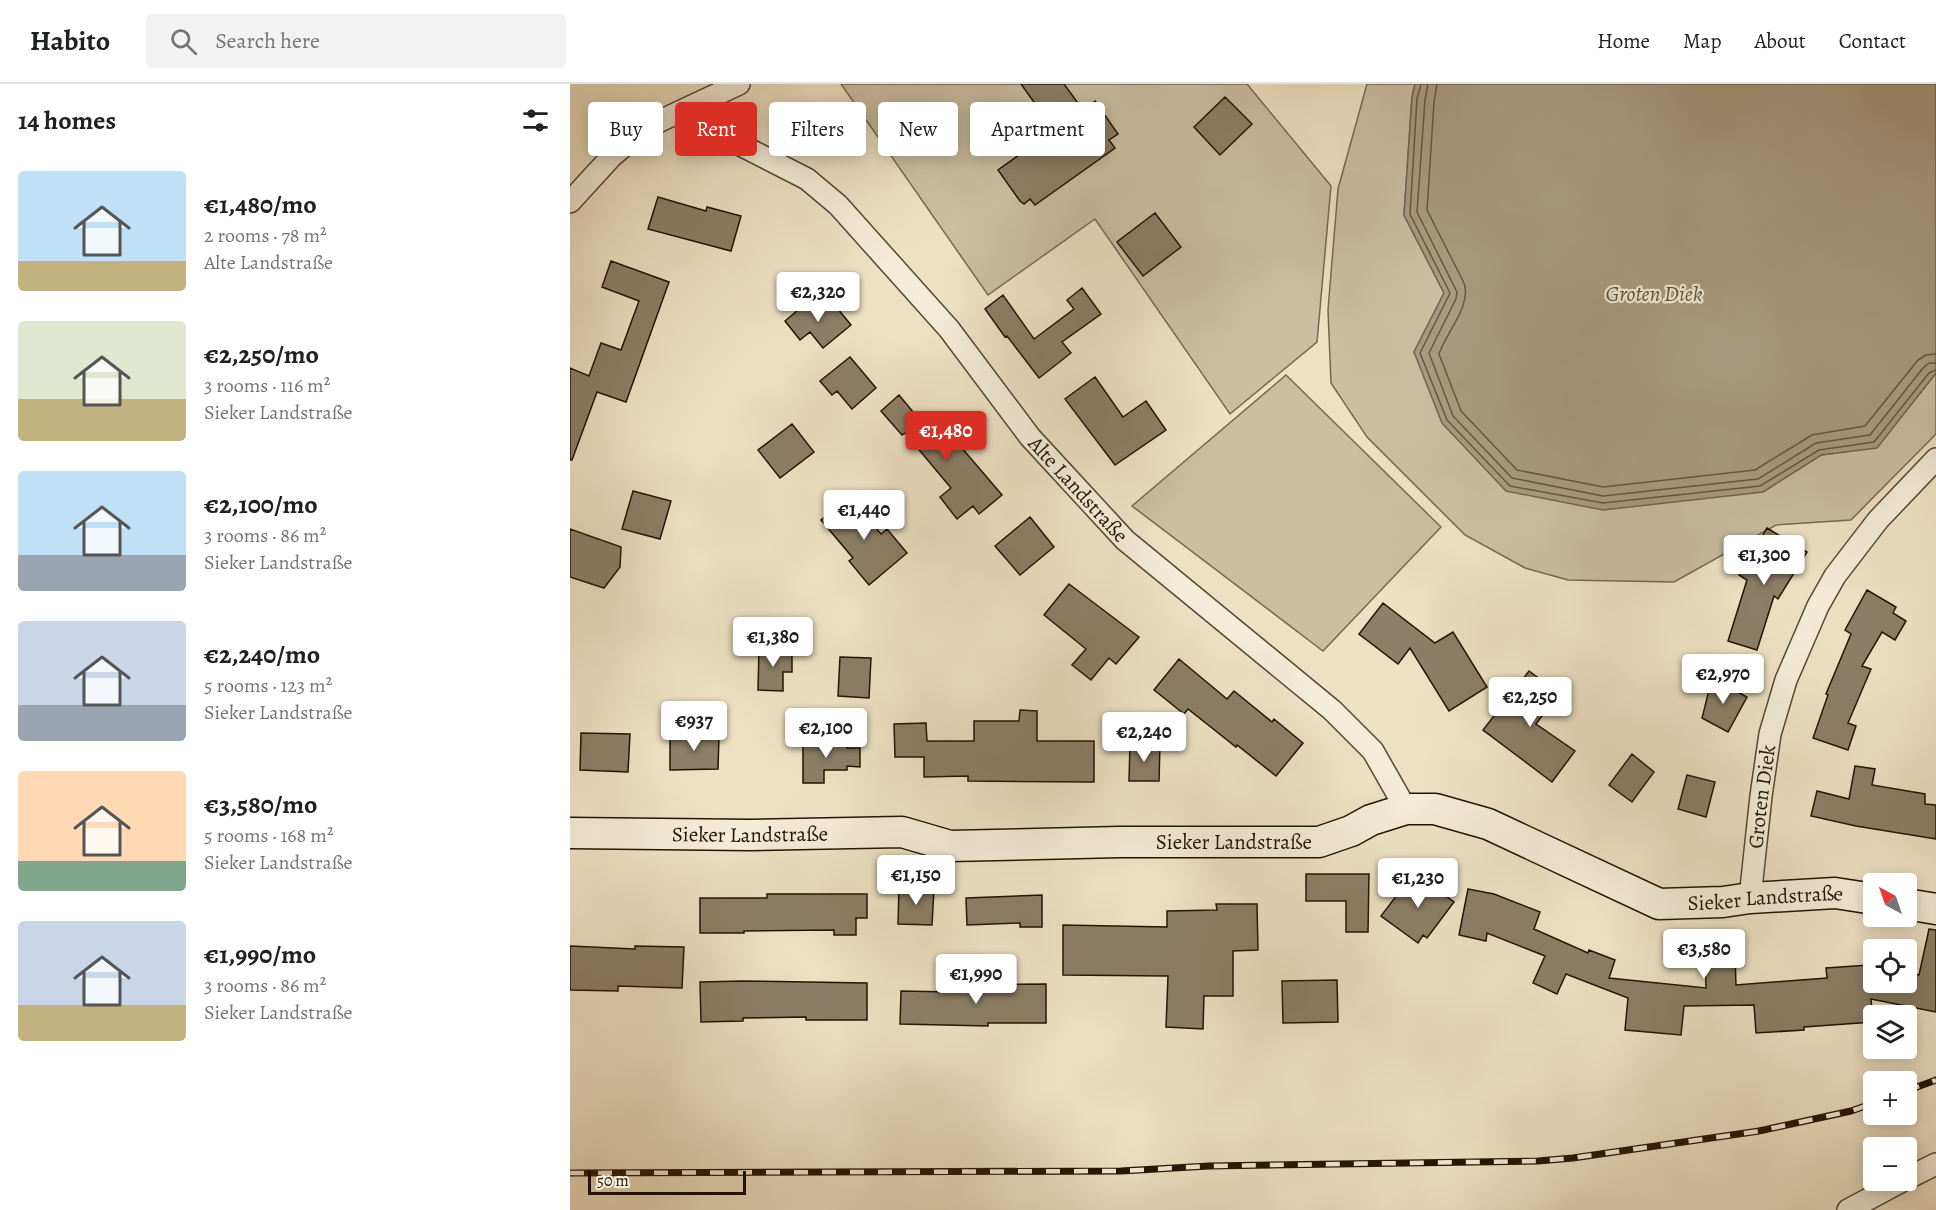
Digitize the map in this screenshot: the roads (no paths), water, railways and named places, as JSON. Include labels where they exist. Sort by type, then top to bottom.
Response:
[{"type":"street","points":[[704,102],[739,84]]},
{"type":"street","points":[[570,202],[612,156],[645,128],[675,115]]},
{"type":"street","name":"Alte Landstraße","points":[[757,153],[807,179],[838,205],[949,328],[1030,437],[1125,540],[1332,710],[1373,751],[1406,809]]},
{"type":"street","name":"Groten Diek","points":[[1750,898],[1770,734],[1795,659],[1818,606],[1835,576],[1878,520],[1936,459]]},
{"type":"street","name":"Sieker Landstraße","points":[[570,833],[750,835],[902,832],[950,846],[1119,842],[1319,842],[1351,831],[1371,820],[1406,809],[1435,809],[1488,824],[1659,904],[1723,902],[1750,898],[1835,893],[1863,897]]},
{"type":"street","points":[[1917,906],[1936,909]]},
{"type":"street","points":[[1917,1174],[1936,1164]]},
{"type":"street","points":[[1848,1210],[1884,1191]]},
{"type":"water","name":"Groten Diek","points":[[1415,84],[1936,84],[1936,373],[1877,448],[1821,455],[1763,492],[1603,510],[1506,491],[1442,423],[1414,352],[1444,293],[1404,215],[1412,97]]},
{"type":"railway","points":[[1917,1087],[1936,1080]]},
{"type":"railway","points":[[570,1173],[1121,1171],[1209,1166],[1538,1161],[1759,1131],[1863,1107]]}]
